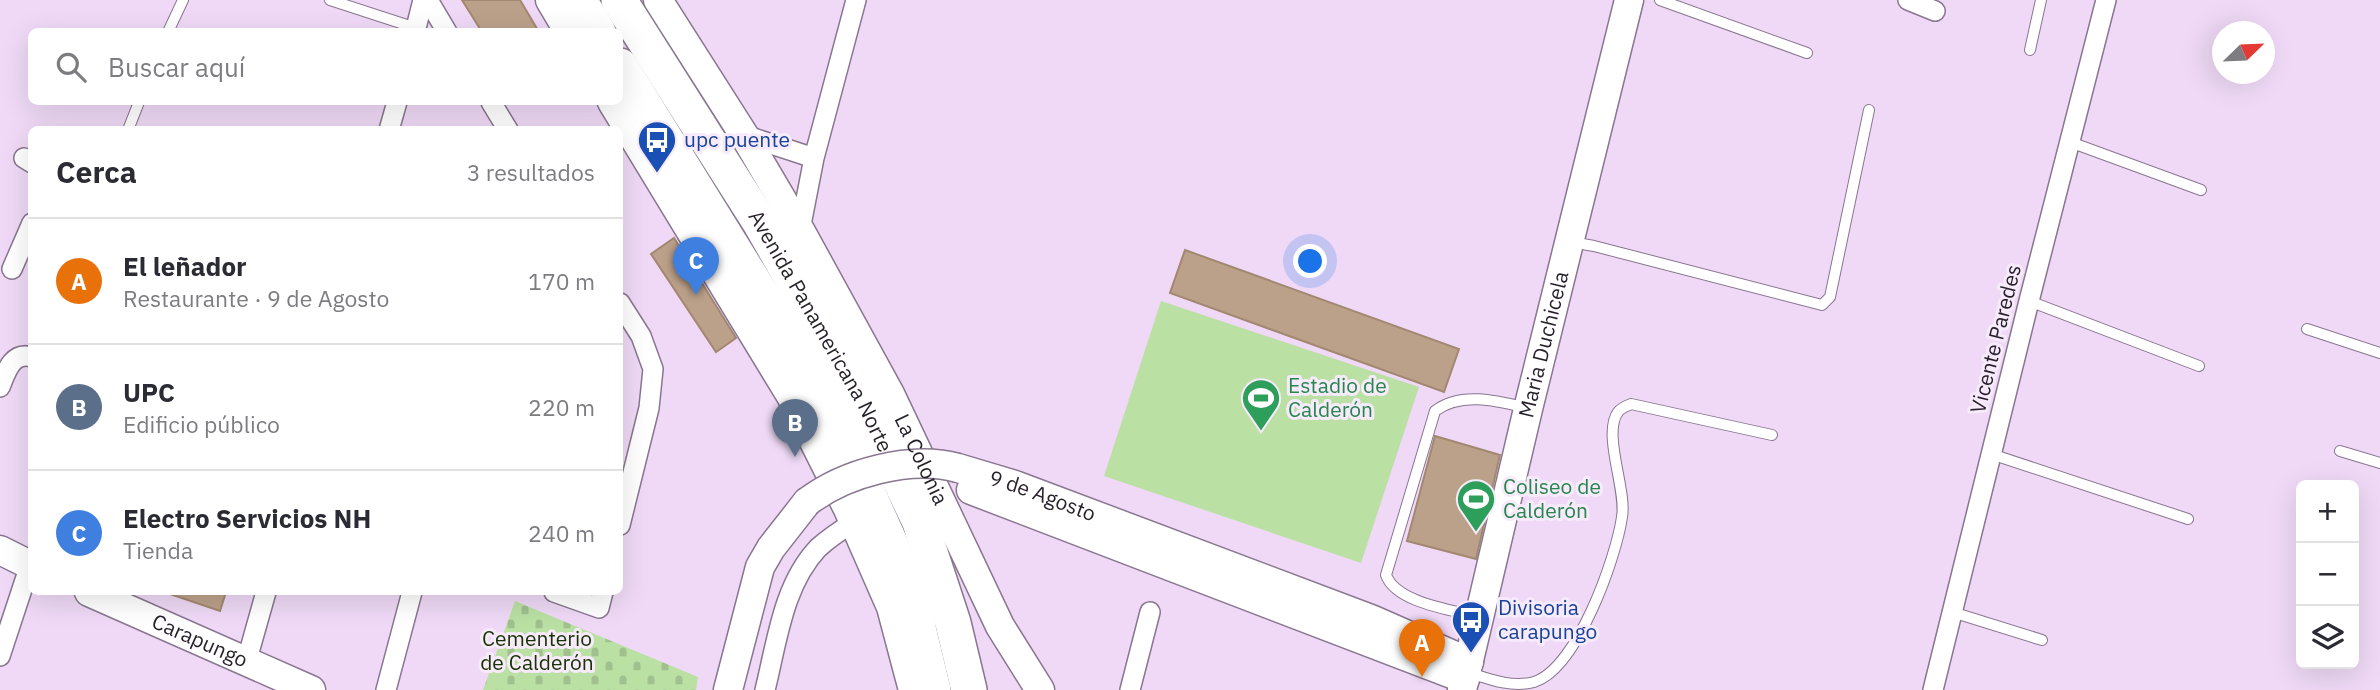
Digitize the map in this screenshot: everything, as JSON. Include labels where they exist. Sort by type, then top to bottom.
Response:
[{"type":"highway","points":[[579,0],[596,28]]},
{"type":"highway","name":"Avenida Panamericana Norte","points":[[619,0],[761,224],[864,404],[919,522],[953,623],[968,690]]},
{"type":"highway","name":"Avenida Panamericana Norte","points":[[623,71],[794,347],[836,422],[891,545],[914,611],[933,690]]},
{"type":"main road","points":[[550,0],[567,28]]},
{"type":"main road","name":"Avenida Panamericana Norte","points":[[658,0],[744,135],[800,230]]},
{"type":"main road","name":"Maria Duchicela","points":[[1465,676],[1629,0]]},
{"type":"main road","points":[[614,105],[790,396],[853,522],[891,607],[913,690]]},
{"type":"main road","name":"La Colonia","points":[[800,230],[890,394],[1000,626],[1040,690]]},
{"type":"main road","name":"9 de Agosto","points":[[728,690],[760,567],[783,531],[810,512],[854,493],[923,479],[958,477],[1465,676]]},
{"type":"main road","name":"9 de Agosto","points":[[744,690],[774,574],[780,558],[810,512]]},
{"type":"main road","points":[[0,550],[28,564]]},
{"type":"main road","name":"Carapungo","points":[[96,595],[300,688]]},
{"type":"street","points":[[416,28],[425,0]]},
{"type":"street","points":[[425,0],[444,28]]},
{"type":"street","points":[[800,230],[814,158],[856,0]]},
{"type":"street","points":[[1908,0],[1936,10]]},
{"type":"street","name":"Vicente Paredes","points":[[1933,690],[1990,454],[2106,0]]},
{"type":"street","points":[[391,126],[396,105]]},
{"type":"street","points":[[493,105],[506,126]]},
{"type":"street","points":[[744,135],[814,158]]},
{"type":"street","points":[[12,270],[28,232]]},
{"type":"street","points":[[623,308],[641,335],[653,369],[649,408],[623,514]]},
{"type":"street","points":[[0,387],[8,368],[16,358],[28,356]]},
{"type":"street","points":[[765,690],[784,612],[796,579],[818,549],[853,522]]},
{"type":"street","points":[[1,648],[28,573]]},
{"type":"street","points":[[246,663],[265,595]]},
{"type":"street","points":[[386,690],[411,595]]},
{"type":"street","points":[[562,595],[598,608],[602,595]]},
{"type":"street","points":[[1130,690],[1150,612]]},
{"type":"lane","points":[[170,28],[183,0]]},
{"type":"lane","points":[[330,0],[409,28]]},
{"type":"lane","points":[[1660,0],[1807,53]]},
{"type":"lane","points":[[2030,50],[2041,0]]},
{"type":"lane","points":[[130,126],[138,105]]},
{"type":"lane","points":[[1570,242],[1822,305],[1830,297],[1869,110]]},
{"type":"lane","points":[[2070,142],[2202,190]]},
{"type":"lane","points":[[2029,301],[2199,366]]},
{"type":"lane","points":[[2307,329],[2380,353]]},
{"type":"lane","points":[[1480,617],[1420,602],[1393,588],[1386,575],[1435,411],[1447,402],[1480,399],[1528,409]]},
{"type":"lane","points":[[1465,676],[1508,685],[1536,681],[1569,651],[1587,620],[1608,571],[1623,515],[1618,465],[1612,443],[1619,410],[1631,404],[1772,435]]},
{"type":"lane","points":[[2340,451],[2380,463]]},
{"type":"lane","points":[[1990,454],[2188,519]]},
{"type":"lane","points":[[1952,612],[2042,640]]},
{"type":"green space","name":"Estadio de Calderón","points":[[1161,301],[1419,387],[1361,563],[1104,476]]},
{"type":"green space","name":"Cementerio de Calderón","points":[[515,601],[698,677],[696,690],[483,690]]},
{"type":"building","points":[[462,0],[520,0],[537,28],[480,28]]},
{"type":"building","points":[[674,238],[736,338],[716,352],[651,254]]},
{"type":"building","name":"Estadio de Calderón","points":[[1185,250],[1459,349],[1444,392],[1170,293]]},
{"type":"building","name":"Coliseo de Calderón","points":[[1435,436],[1500,455],[1476,559],[1407,541]]},
{"type":"building","points":[[173,595],[225,595],[220,611]]},
{"type":"place","name":"upc puente","points":[[657,174]]},
{"type":"place","name":"Electro Servicios NH","points":[[696,295]]},
{"type":"place","name":"Estadio de Calderón","points":[[1261,432]]},
{"type":"place","name":"UPC","points":[[795,457]]},
{"type":"place","name":"Coliseo de Calderón","points":[[1476,533]]},
{"type":"place","name":"Divisoria carapungo","points":[[1471,654]]},
{"type":"place","name":"El leñador","points":[[1422,677]]}]
